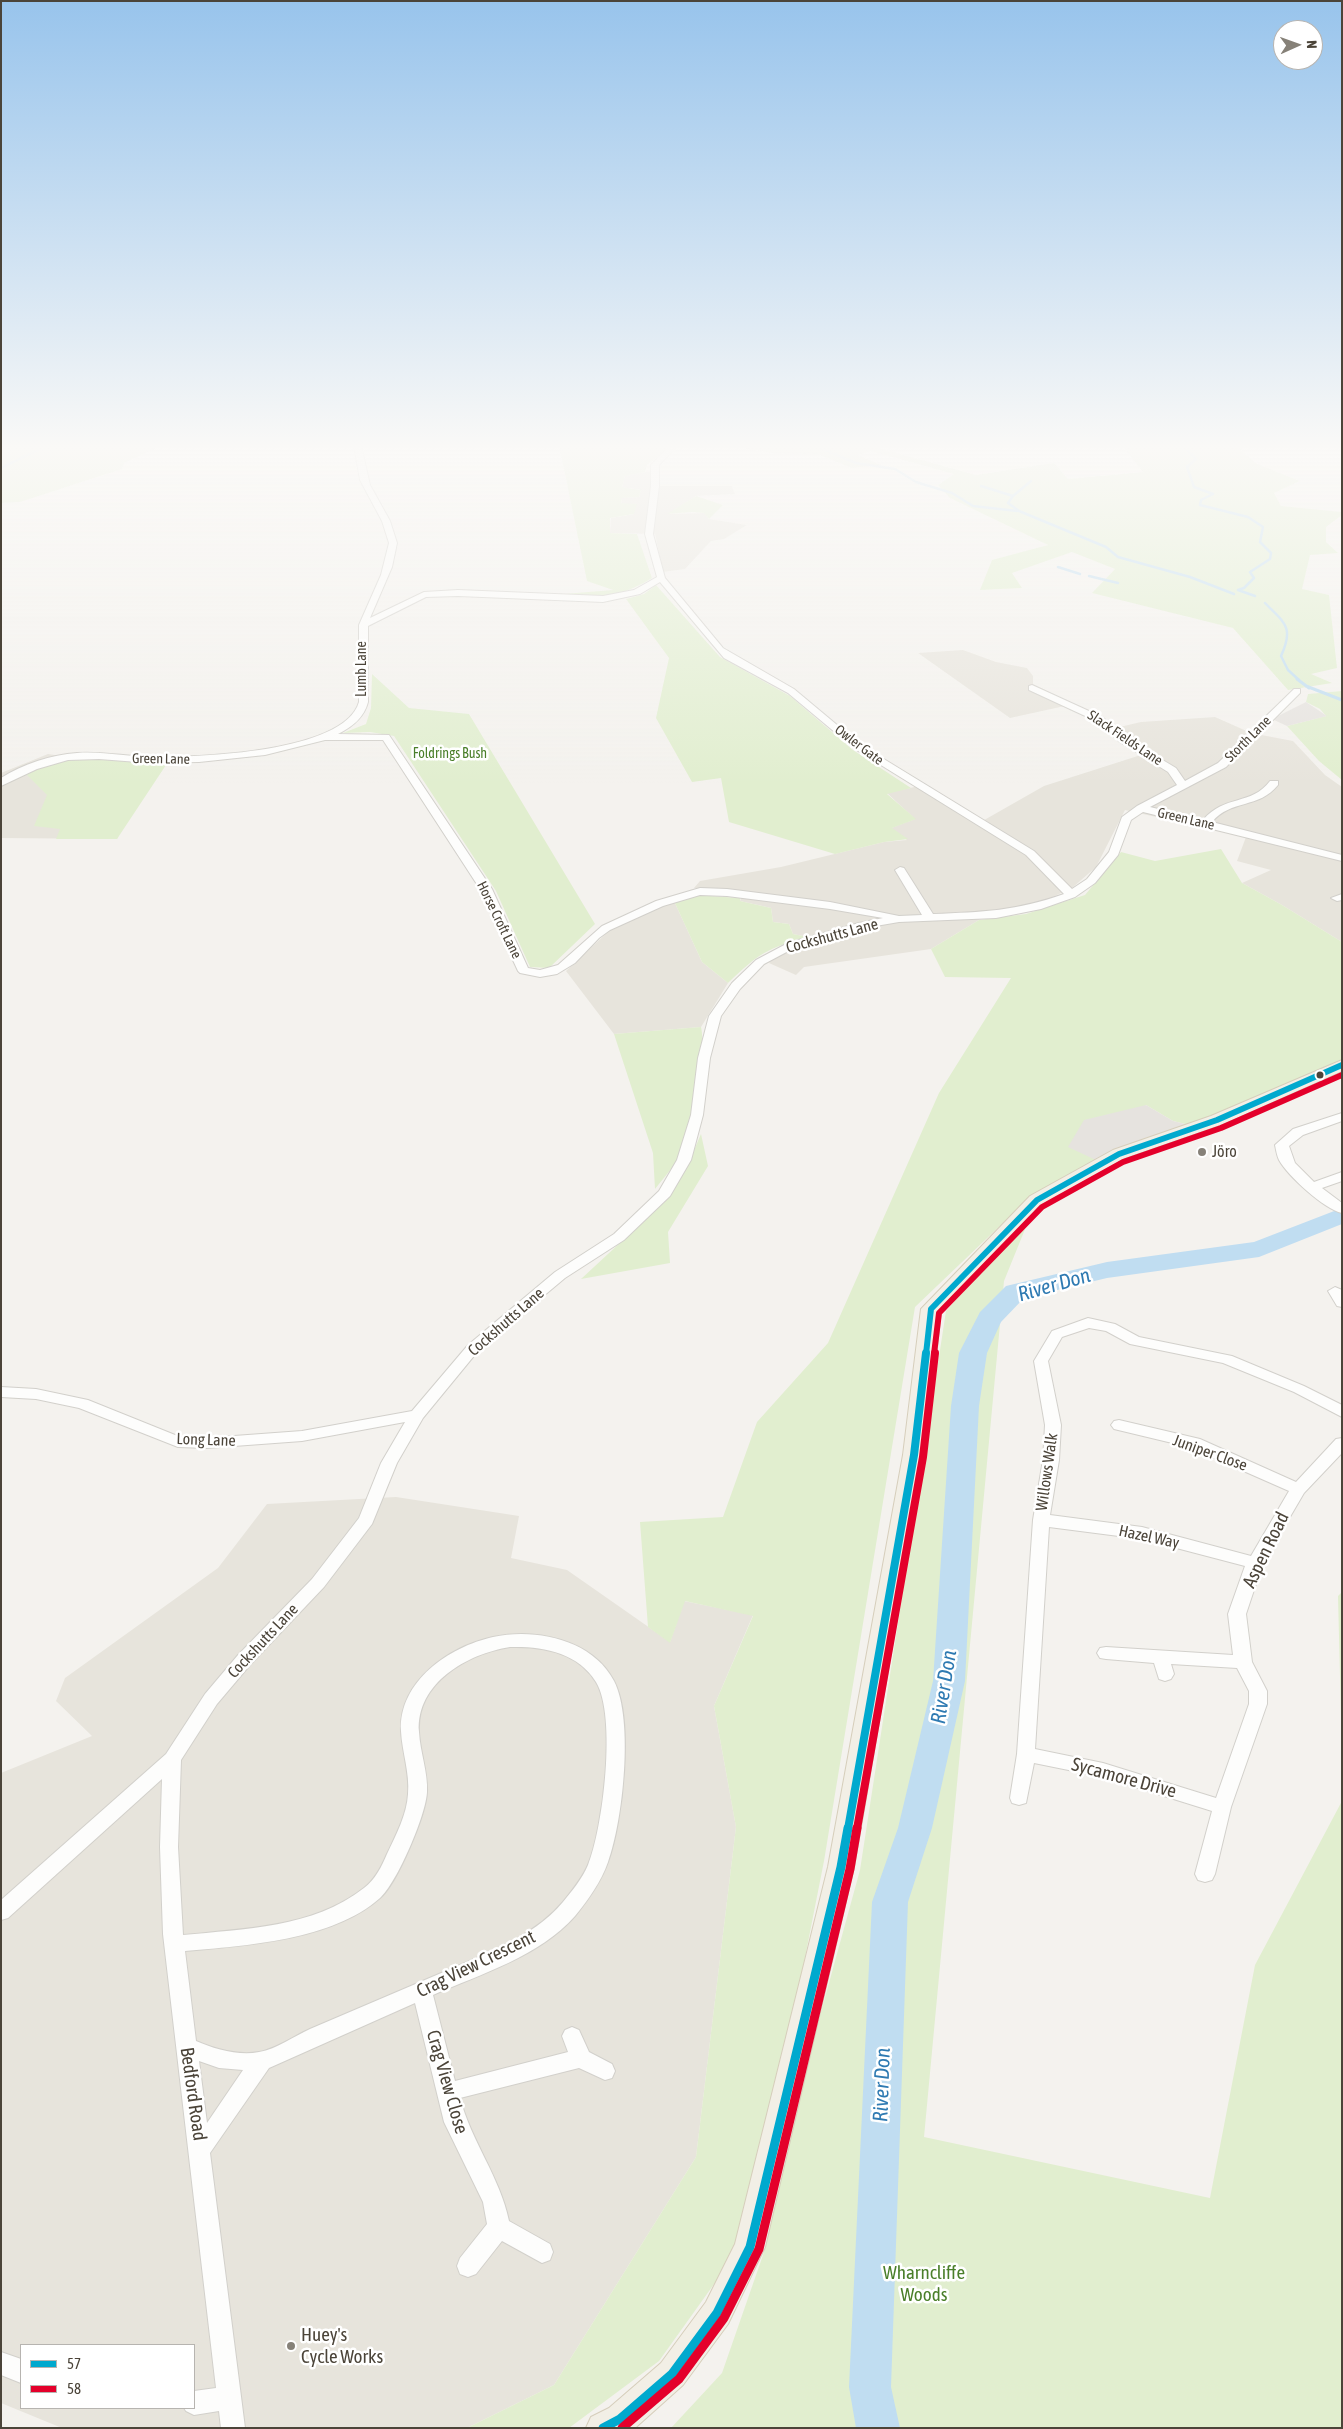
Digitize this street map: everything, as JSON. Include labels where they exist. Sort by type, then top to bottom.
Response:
[{"type":"main road","points":[[602,2428],[620,2419],[672,2374],[717,2313],[750,2247],[841,1867],[914,1455],[931,1309],[1037,1200],[1119,1154],[1217,1120],[1342,1065]]},
{"type":"street","name":"Lumb Lane","points":[[324,737],[347,727],[361,711],[364,697],[361,653],[363,625],[379,590],[388,558]]},
{"type":"street","points":[[363,625],[424,595],[458,593],[603,599],[622,596],[637,592],[661,578],[656,558]]},
{"type":"street","name":"Owler Gate","points":[[661,578],[727,656],[791,691],[858,747],[1030,853],[1071,895]]},
{"type":"street","name":"Slack Fields Lane","points":[[1032,688],[1099,719],[1123,740],[1172,770],[1183,785]]},
{"type":"street","name":"Storth Lane","points":[[1141,808],[1222,765],[1297,691]]},
{"type":"street","name":"Green Lane","points":[[1,783],[10,777],[46,762],[69,757],[206,759],[308,743],[324,737]]},
{"type":"street","name":"Horse Croft Lane","points":[[324,737],[386,737],[486,889],[524,971],[539,974],[560,970],[605,929],[694,892],[742,895],[789,901],[880,914],[899,919]]},
{"type":"street","points":[[1206,823],[1214,813],[1229,803],[1261,796],[1274,783]]},
{"type":"street","name":"Green Lane","points":[[1071,895],[1091,882],[1114,853],[1126,819],[1141,808],[1342,858]]},
{"type":"street","points":[[900,870],[930,918]]},
{"type":"street","name":"Cockshutts Lane","points":[[1,1912],[172,1759],[211,1698],[244,1660],[318,1583],[366,1520],[389,1463],[416,1415],[473,1348],[560,1275],[619,1237],[665,1193],[684,1160],[697,1116],[704,1058],[715,1016],[736,986],[760,962],[792,944],[863,925],[899,919],[996,915],[1037,907],[1071,895]]},
{"type":"street","points":[[1342,1117],[1298,1132],[1282,1145],[1290,1164],[1342,1209]]},
{"type":"street","points":[[1318,1190],[1342,1176]]},
{"type":"street","name":"Willows Walk","points":[[1019,1798],[1026,1754],[1041,1520],[1051,1460],[1054,1425],[1041,1361],[1057,1334],[1088,1323],[1110,1327],[1135,1341],[1227,1359],[1298,1388],[1342,1412]]},
{"type":"street","name":"Long Lane","points":[[1,1392],[36,1394],[83,1404],[178,1442],[207,1443],[302,1436],[416,1415]]},
{"type":"street","name":"Juniper Close","points":[[1119,1425],[1194,1443],[1298,1488]]},
{"type":"street","name":"Aspen Road","points":[[1205,1874],[1222,1807],[1258,1704],[1258,1691],[1243,1662],[1237,1614],[1255,1563],[1298,1488],[1342,1443]]},
{"type":"street","name":"Hazel Way","points":[[1041,1520],[1142,1533],[1255,1563]]},
{"type":"street","name":"Crag View Crescent","points":[[174,1944],[303,1927],[321,1922],[374,1892],[391,1866],[419,1795],[412,1743],[411,1712],[418,1696],[429,1681],[451,1660],[468,1652],[497,1643],[531,1640],[553,1643],[568,1649],[586,1661],[604,1680],[611,1695],[614,1743],[608,1834],[598,1864],[583,1891],[564,1914],[543,1932],[519,1947],[422,1992],[310,2038],[261,2062],[218,2060],[186,2046]]},
{"type":"street","points":[[1106,1653],[1163,1666],[1243,1662]]},
{"type":"street","name":"Sycamore Drive","points":[[1026,1754],[1103,1770],[1222,1807]]},
{"type":"street","name":"Bedford Road","points":[[172,1759],[168,1847],[174,1944],[233,2428]]},
{"type":"street","name":"Crag View Close","points":[[422,1992],[455,2122],[494,2201],[499,2227]]},
{"type":"street","points":[[572,2036],[581,2058],[605,2071]]},
{"type":"street","points":[[447,2092],[581,2058]]},
{"type":"street","name":"Crag View Crescent","points":[[200,2150],[261,2062]]},
{"type":"street","points":[[468,2266],[499,2227],[542,2252]]},
{"type":"street","points":[[1,2363],[20,2371]]},
{"type":"street","points":[[195,2404],[230,2398]]},
{"type":"shaded area","points":[[660,558],[695,558],[685,569],[663,572]]},
{"type":"shaded area","points":[[963,650],[996,662],[1027,668],[1033,676],[1033,684],[1074,704],[1010,718],[918,653]]},
{"type":"shaded area","points":[[1306,702],[1327,716],[1287,726],[1272,719]]},
{"type":"shaded area","points":[[1215,717],[1251,733],[1293,741],[1325,775],[1342,787],[1342,942],[1242,883],[1271,870],[1237,861],[1246,837],[1125,810],[1096,867],[1072,888],[1037,904],[994,913],[987,911],[979,920],[931,949],[804,967],[796,975],[769,963],[778,955],[802,946],[808,937],[793,934],[789,924],[773,922],[771,908],[740,901],[743,893],[694,888],[700,881],[781,867],[884,842],[907,840],[891,828],[915,819],[887,793],[919,786],[979,823],[1044,786],[1144,754],[1111,729],[1141,722]]},
{"type":"shaded area","points":[[48,754],[69,757],[152,760],[117,839],[1,838],[1,773]]},
{"type":"shaded area","points":[[674,901],[702,962],[728,983],[701,1027],[614,1034],[566,971],[610,930]]},
{"type":"shaded area","points":[[1146,1105],[1173,1121],[1193,1126],[1098,1161],[1068,1147],[1084,1120]]},
{"type":"shaded area","points":[[396,1497],[519,1516],[511,1558],[567,1570],[670,1642],[684,1601],[753,1615],[714,1706],[736,1827],[696,2157],[554,2385],[467,2428],[62,2428],[1,2403],[1,1773],[92,1736],[56,1701],[65,1678],[218,1568],[267,1504]]},
{"type":"green space","points":[[582,558],[645,558],[652,578],[638,586],[615,594],[603,596],[551,595],[613,590],[587,581]]},
{"type":"green space","points":[[1054,558],[1012,573],[1022,588],[980,590],[992,560]]},
{"type":"green space","points":[[1088,558],[1309,558],[1302,589],[1329,595],[1337,668],[1311,674],[1332,683],[1288,690],[1233,628],[1092,593],[1115,569]]},
{"type":"green space","points":[[656,585],[720,657],[790,696],[853,750],[911,788],[887,794],[916,819],[892,828],[908,839],[884,842],[835,854],[729,822],[721,778],[692,782],[656,718],[669,658],[626,599],[644,594]]},
{"type":"green space","name":"Foldrings Bush","points":[[372,674],[409,708],[469,714],[595,924],[549,968],[530,967],[496,891],[394,736],[370,732],[343,733],[366,724],[371,708]]},
{"type":"green space","points":[[1342,691],[1342,780],[1319,761],[1287,726],[1326,716],[1320,709],[1306,702],[1308,694]]},
{"type":"green space","points":[[73,759],[168,762],[117,839],[56,839],[60,829],[34,826],[47,795],[26,774],[44,766]]},
{"type":"green space","points":[[1221,849],[1242,883],[1342,942],[1342,1059],[1193,1126],[1173,1121],[1146,1105],[1098,1161],[1028,1199],[915,1307],[824,1861],[782,2074],[742,2245],[659,2361],[569,2428],[467,2428],[554,2385],[696,2157],[736,1827],[714,1706],[753,1616],[685,1601],[670,1643],[648,1627],[640,1522],[723,1517],[757,1422],[828,1343],[939,1093],[1011,978],[945,977],[931,949],[979,920],[1026,914],[1085,895],[1121,852],[1155,861]]},
{"type":"green space","points":[[695,895],[740,898],[740,901],[771,908],[773,922],[789,924],[793,934],[808,937],[764,953],[747,965],[728,983],[702,962],[674,901]]},
{"type":"green space","points":[[701,1027],[702,1056],[700,1075],[688,1134],[676,1162],[655,1189],[653,1153],[614,1034]]},
{"type":"green space","points":[[701,1134],[708,1166],[668,1232],[670,1263],[581,1279],[622,1241],[688,1164]]},
{"type":"green space","name":"Wharncliffe Woods","points":[[1032,1212],[1004,1281],[924,2137],[1210,2198],[1255,1965],[1342,1801],[1342,2428],[671,2428],[722,2373],[763,2255],[804,2074],[860,1870],[946,1311]]},
{"type":"green space","points":[[1342,1592],[1342,1757],[1338,1596]]},
{"type":"waterway","points":[[1123,558],[1190,577],[1234,594]]},
{"type":"waterway","points":[[1255,596],[1238,590],[1244,588],[1254,578],[1250,572],[1270,558]]},
{"type":"waterway","points":[[1058,567],[1080,574]]},
{"type":"waterway","points":[[1089,576],[1118,583]]},
{"type":"waterway","points":[[1265,603],[1285,625],[1287,638],[1281,656],[1288,670],[1299,680]]},
{"type":"waterway","points":[[1297,679],[1307,686]]},
{"type":"waterway","points":[[1307,686],[1342,700]]},
{"type":"waterway","name":"River Don","points":[[878,2428],[870,2387],[890,1902],[915,1828],[949,1681],[965,1406],[973,1353],[989,1318],[1015,1292],[1107,1270],[1259,1249],[1342,1215]]},
{"type":"transit line","name":"57","points":[[603,2428],[620,2419],[672,2374],[717,2313],[750,2247],[841,1867],[914,1455],[931,1309],[1037,1200],[1119,1154],[1217,1120],[1342,1065]]},
{"type":"transit line","name":"58","points":[[622,2428],[679,2379],[724,2318],[759,2249],[850,1869],[923,1457],[939,1313],[1042,1207],[1123,1162],[1221,1128],[1342,1075]]},
{"type":"place","name":"Jöro","points":[[1202,1152]]},
{"type":"place","name":"Huey's Cycle Works","points":[[291,2346]]}]
